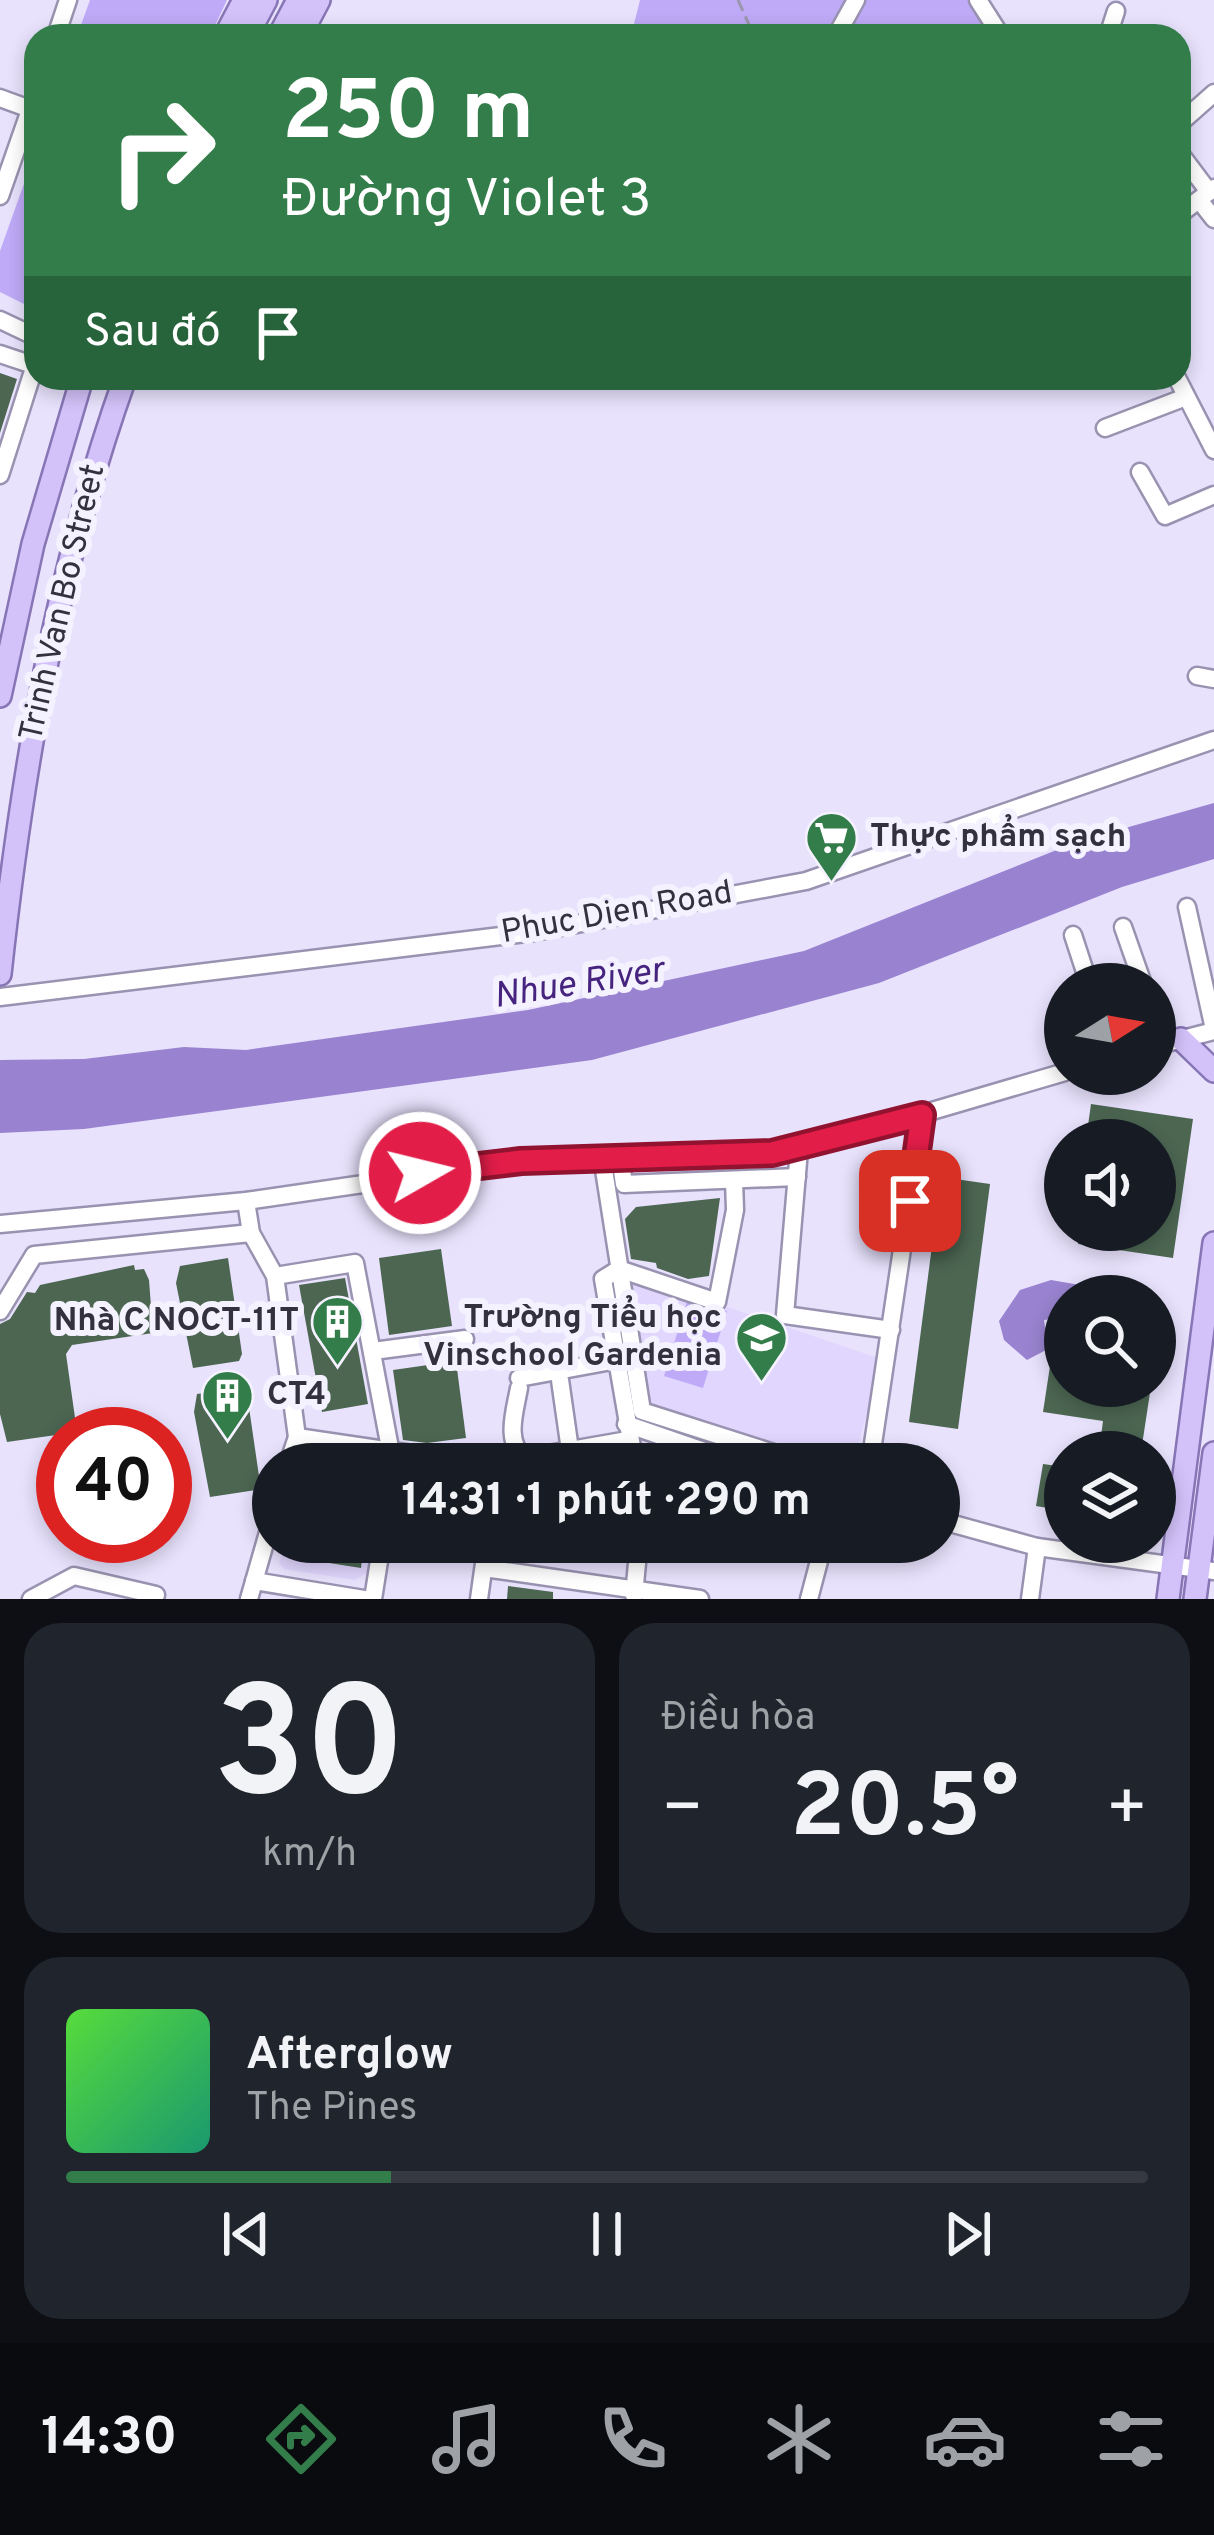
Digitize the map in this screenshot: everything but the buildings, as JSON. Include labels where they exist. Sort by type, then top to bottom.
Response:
[{"type":"main road","name":"Trinh Van Bo Street","points":[[0,696],[10,595],[75,390]]},
{"type":"main road","name":"Trinh Van Bo Street","points":[[0,974],[21,805],[58,601],[121,390]]},
{"type":"main road","points":[[1176,1049],[1214,1071]]},
{"type":"main road","points":[[1168,1599],[1214,1243]]},
{"type":"main road","points":[[1195,1599],[1207,1570],[1214,1453]]},
{"type":"street","points":[[1112,24],[1116,11]]},
{"type":"street","points":[[1191,113],[1214,93]]},
{"type":"street","points":[[0,196],[24,127]]},
{"type":"street","points":[[1207,193],[1214,219]]},
{"type":"street","points":[[0,475],[28,390]]},
{"type":"street","points":[[1183,390],[1214,450]]},
{"type":"street","points":[[1105,428],[1186,397]]},
{"type":"street","points":[[1140,472],[1166,516],[1214,494]]},
{"type":"street","name":"Phuc Dien Road","points":[[0,997],[534,932],[806,880],[1214,740]]},
{"type":"street","points":[[1176,1040],[1214,1030],[1187,907]]},
{"type":"street","points":[[1124,927],[1136,963]]},
{"type":"street","points":[[1073,934],[1082,963]]},
{"type":"street","points":[[0,1224],[246,1201],[466,1166],[799,1150],[1044,1078]]},
{"type":"street","points":[[873,1443],[922,1115]]},
{"type":"street","points":[[799,1150],[785,1315],[891,1330]]},
{"type":"street","points":[[611,1157],[619,1269],[642,1411],[742,1443]]},
{"type":"street","points":[[615,1186],[797,1177]]},
{"type":"street","points":[[619,1269],[717,1302],[735,1210],[734,1180]]},
{"type":"street","points":[[246,1201],[251,1233],[275,1276],[295,1443]]},
{"type":"street","points":[[63,1219],[66,1250]]},
{"type":"street","points":[[0,1311],[34,1255],[251,1233]]},
{"type":"street","points":[[275,1276],[355,1263],[391,1443]]},
{"type":"street","points":[[619,1269],[603,1279],[630,1443]]},
{"type":"street","points":[[373,1351],[465,1339]]},
{"type":"street","points":[[515,1443],[519,1383],[617,1360]]},
{"type":"street","points":[[560,1380],[569,1443]]},
{"type":"street","points":[[592,1443],[627,1432],[662,1443]]},
{"type":"street","points":[[297,1437],[325,1443]]},
{"type":"street","points":[[960,1526],[1037,1547],[1207,1570]]},
{"type":"street","points":[[1030,1599],[1037,1547]]},
{"type":"street","points":[[252,1590],[369,1599],[377,1563]]},
{"type":"street","points":[[479,1599],[485,1563]]},
{"type":"street","points":[[634,1594],[637,1563]]},
{"type":"street","points":[[809,1599],[818,1563]]},
{"type":"street","points":[[484,1568],[634,1594],[700,1599]]},
{"type":"street","points":[[31,1599],[57,1592],[74,1576],[160,1598]]},
{"type":"shaded area","points":[[90,0],[227,0],[216,24],[81,24]]},
{"type":"shaded area","points":[[640,0],[979,0],[994,24],[634,24]]},
{"type":"shaded area","points":[[24,184],[24,304],[0,292],[0,251]]},
{"type":"shaded area","points":[[1214,803],[1214,859],[1122,887],[879,983],[592,1060],[84,1129],[0,1133],[0,1060],[84,1059],[184,1047],[246,1050],[528,1010],[804,951],[1079,841]]},
{"type":"shaded area","name":"Trường Tiểu học Vinschool Gardenia","points":[[629,1274],[881,1359],[859,1443],[761,1443],[652,1409]]},
{"type":"shaded area","points":[[1044,1282],[1044,1351],[1027,1360],[1004,1340],[999,1321],[1020,1290]]},
{"type":"shaded area","points":[[688,1298],[727,1311],[703,1388],[664,1376]]},
{"type":"shaded area","points":[[279,1563],[369,1563],[367,1573],[355,1580],[284,1569]]},
{"type":"place","name":"Thực phẩm sạch","points":[[831,884]]},
{"type":"place","name":"Nhà C NOCT-11T","points":[[338,1368]]},
{"type":"place","name":"Trường Tiểu học Vinschool Gardenia","points":[[761,1384]]},
{"type":"place","name":"CT4","points":[[228,1442]]},
{"type":"route","points":[[420,1173],[521,1161],[746,1156],[799,1150],[922,1115],[910,1201]]},
{"type":"water label","name":"Nhue River","points":[[579,985]]}]
